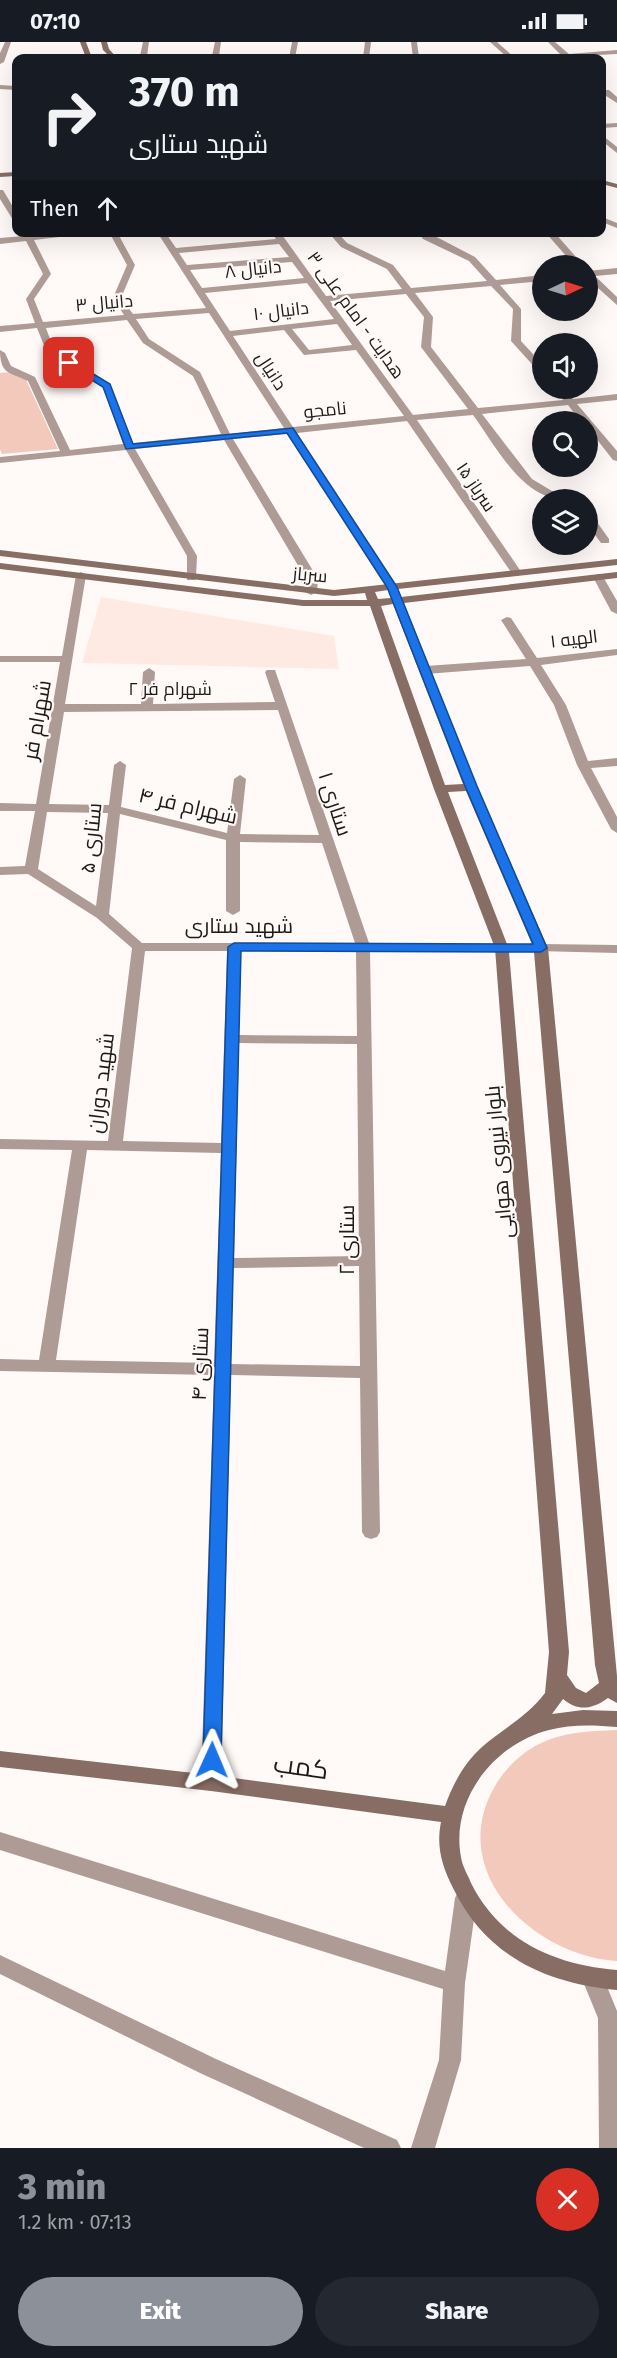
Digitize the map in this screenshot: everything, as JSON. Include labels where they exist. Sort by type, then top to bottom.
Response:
[{"type":"street","points":[[0,62],[8,42]]},
{"type":"street","points":[[493,42],[507,54]]},
{"type":"street","points":[[551,42],[564,54]]},
{"type":"street","points":[[606,42],[616,49]]},
{"type":"street","points":[[589,54],[616,49]]},
{"type":"street","points":[[606,92],[617,101]]},
{"type":"street","points":[[606,141],[617,151]]},
{"type":"street","points":[[0,192],[12,212]]},
{"type":"street","points":[[0,241],[18,237]]},
{"type":"street","points":[[28,237],[47,274],[30,299],[50,351],[107,386],[129,447],[192,556],[191,578]]},
{"type":"street","points":[[116,237],[131,265],[117,298],[146,341],[196,374],[228,437],[312,579],[311,592]]},
{"type":"street","name":"دانیال","points":[[164,237],[395,594]]},
{"type":"street","name":"هدایت - امام علی ۳","points":[[278,237],[410,418]]},
{"type":"street","points":[[337,237],[344,245],[390,267],[429,317],[426,347],[528,481],[542,489]]},
{"type":"street","points":[[426,237],[472,259],[518,309],[516,341],[532,359]]},
{"type":"street","points":[[554,237],[570,255]]},
{"type":"street","points":[[172,250],[281,241]]},
{"type":"street","points":[[184,268],[294,259]]},
{"type":"street","points":[[598,273],[617,271]]},
{"type":"street","points":[[323,299],[532,279]]},
{"type":"street","name":"دانیال ۸","points":[[199,291],[310,280]]},
{"type":"street","points":[[598,284],[617,302]]},
{"type":"street","name":"دانیال ۳","points":[[0,329],[212,310]]},
{"type":"street","name":"دانیال ۱۰","points":[[227,334],[339,321]]},
{"type":"street","points":[[286,327],[307,353],[359,347]]},
{"type":"street","points":[[0,353],[7,368],[32,379],[66,453]]},
{"type":"street","name":"نامجو","points":[[0,460],[617,397]]},
{"type":"street","points":[[571,401],[579,411]]},
{"type":"street","name":"سرباز ۱۵","points":[[410,418],[517,573]]},
{"type":"street","points":[[598,434],[617,458]]},
{"type":"street","points":[[598,531],[605,541]]},
{"type":"street","name":"سرباز","points":[[0,553],[191,578],[372,597]]},
{"type":"street","points":[[372,597],[517,573],[617,562]]},
{"type":"street","points":[[81,576],[92,565]]},
{"type":"street","name":"سرباز","points":[[0,566],[303,603],[372,597]]},
{"type":"street","points":[[395,594],[617,575]]},
{"type":"street","name":"شهرام فر","points":[[31,870],[81,576]]},
{"type":"street","points":[[598,577],[617,610]]},
{"type":"street","points":[[395,594],[471,786],[541,948],[605,1665],[613,1690],[588,1702],[577,1700],[566,1692],[558,1677]]},
{"type":"street","name":"بلوار نیروی هوایی","points":[[372,597],[440,789],[502,948],[559,1652],[555,1695],[546,1707],[513,1736]]},
{"type":"street","points":[[507,620],[560,705],[583,765],[617,829]]},
{"type":"street","name":"الهیه ۱","points":[[426,670],[535,662],[617,652]]},
{"type":"street","points":[[0,659],[67,659]]},
{"type":"street","points":[[147,707],[149,672]]},
{"type":"street","name":"ستاری ۱","points":[[272,672],[363,947]]},
{"type":"street","name":"شهرام فر ۲","points":[[59,708],[282,706]]},
{"type":"street","points":[[583,765],[617,762]]},
{"type":"street","name":"ستاری ۵","points":[[102,915],[120,765]]},
{"type":"street","points":[[233,911],[233,838],[240,779]]},
{"type":"street","points":[[440,789],[471,786]]},
{"type":"street","name":"شهرام فر ۴","points":[[0,807],[114,809],[233,838],[326,839]]},
{"type":"street","points":[[0,871],[31,870],[102,915],[139,947]]},
{"type":"street","name":"شهید ستاری","points":[[139,947],[502,948]]},
{"type":"street","name":"شهید دوران","points":[[0,1144],[115,1146],[139,947]]},
{"type":"street","name":"ستاری ۴","points":[[211,1783],[234,947]]},
{"type":"street","name":"ستاری ۲","points":[[363,947],[371,1532]]},
{"type":"street","points":[[502,948],[617,949]]},
{"type":"street","points":[[232,1039],[366,1041]]},
{"type":"street","points":[[47,1366],[80,1145]]},
{"type":"street","points":[[115,1146],[229,1148]]},
{"type":"street","points":[[225,1263],[369,1261]]},
{"type":"street","points":[[0,1365],[368,1372]]},
{"type":"street","points":[[617,1719],[586,1716],[548,1722],[513,1736],[484,1756],[463,1783],[451,1815],[450,1857],[466,1899],[497,1936],[541,1964],[593,1979],[617,1980]]},
{"type":"street","name":"کمب","points":[[0,1759],[211,1783],[451,1815]]},
{"type":"street","points":[[0,1841],[454,1983]]},
{"type":"street","points":[[423,2148],[450,2060],[454,1983],[466,1899]]},
{"type":"street","points":[[0,1964],[197,2061],[389,2148]]},
{"type":"street","points":[[593,1979],[609,2018],[611,2148]]},
{"type":"shaded area","points":[[22,371],[58,449],[2,454],[0,449],[0,373]]},
{"type":"shaded area","points":[[101,597],[334,636],[339,669],[82,663]]},
{"type":"shaded area","points":[[617,1730],[617,1961],[586,1956],[555,1944],[528,1926],[506,1903],[489,1877],[481,1849],[482,1818],[495,1786],[513,1763],[537,1745],[556,1737]]},
{"type":"route","points":[[69,363],[107,386],[129,447],[290,430],[392,587],[471,786],[541,948],[234,947],[212,1760]]}]
